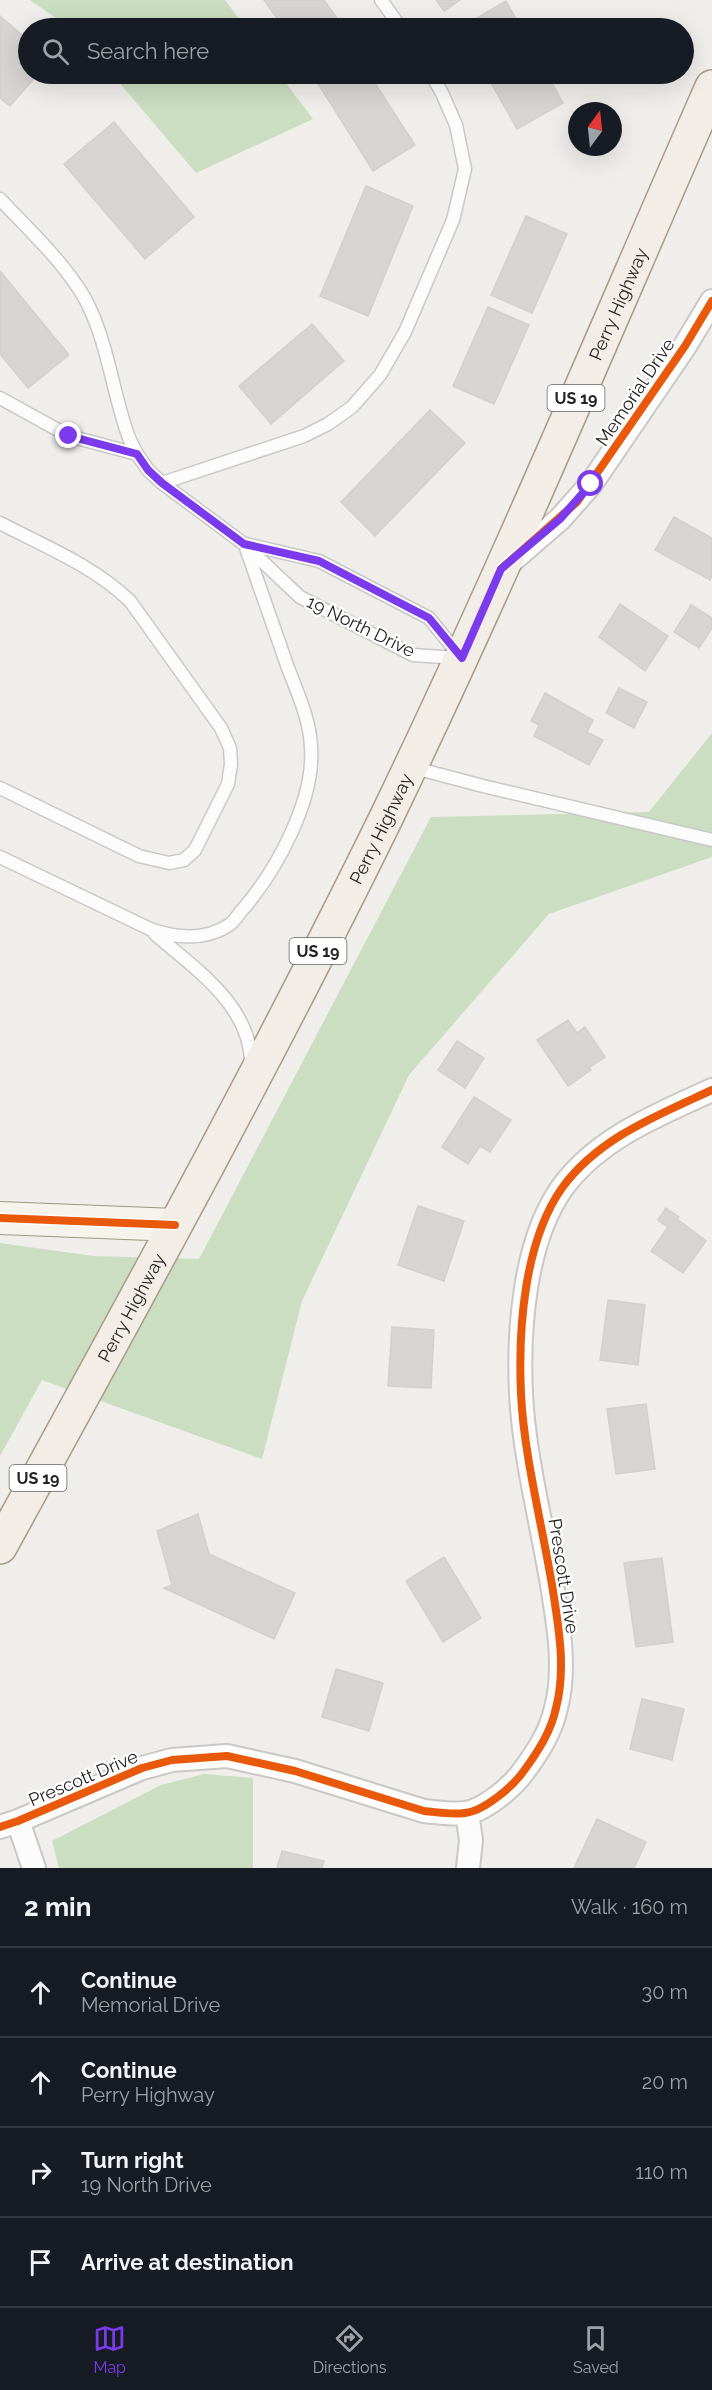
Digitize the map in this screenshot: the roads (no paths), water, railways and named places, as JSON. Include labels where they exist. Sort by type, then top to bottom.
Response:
[{"type":"main road","name":"Perry Highway","points":[[0,1547],[250,1084],[410,766],[462,658],[712,87]]},
{"type":"street","name":"Memorial Drive","points":[[501,569],[560,519],[591,484],[712,302]]},
{"type":"street","name":"Prescott Drive","points":[[9,1824],[142,1768],[172,1760],[218,1756],[296,1771],[424,1811],[467,1813],[494,1800],[517,1780],[535,1756],[548,1733],[561,1683],[558,1621],[526,1440],[521,1395],[523,1312],[535,1247],[561,1189],[581,1166],[609,1142],[641,1123],[712,1090]]},
{"type":"street","points":[[0,1218],[175,1225]]},
{"type":"street","points":[[467,1813],[471,1840],[468,1868]]},
{"type":"street","points":[[9,1824],[34,1868]]},
{"type":"lane","points":[[381,0],[394,18]]},
{"type":"lane","points":[[162,483],[304,436],[328,424],[352,407],[380,375],[405,332],[453,220],[465,169],[456,125],[437,84]]},
{"type":"lane","name":"19 North Drive","points":[[0,199],[59,262],[84,298],[98,329],[123,421],[137,454],[148,470],[244,544],[300,597],[412,655],[462,658]]},
{"type":"lane","points":[[0,398],[69,436],[137,454]]},
{"type":"lane","points":[[0,523],[92,572],[116,587],[130,601],[221,728],[230,748],[231,764],[228,784],[195,850],[184,860],[169,863],[139,856],[0,788]]},
{"type":"lane","points":[[0,857],[150,929],[170,936],[186,938],[210,933],[230,925],[257,893],[274,866],[300,810],[307,790],[312,748],[308,727],[244,544]]},
{"type":"lane","name":"19 North Drive","points":[[244,544],[319,561],[429,618],[462,658]]},
{"type":"lane","points":[[410,766],[483,786],[712,840]]},
{"type":"lane","points":[[150,929],[217,987],[237,1014],[249,1044],[250,1084]]}]
